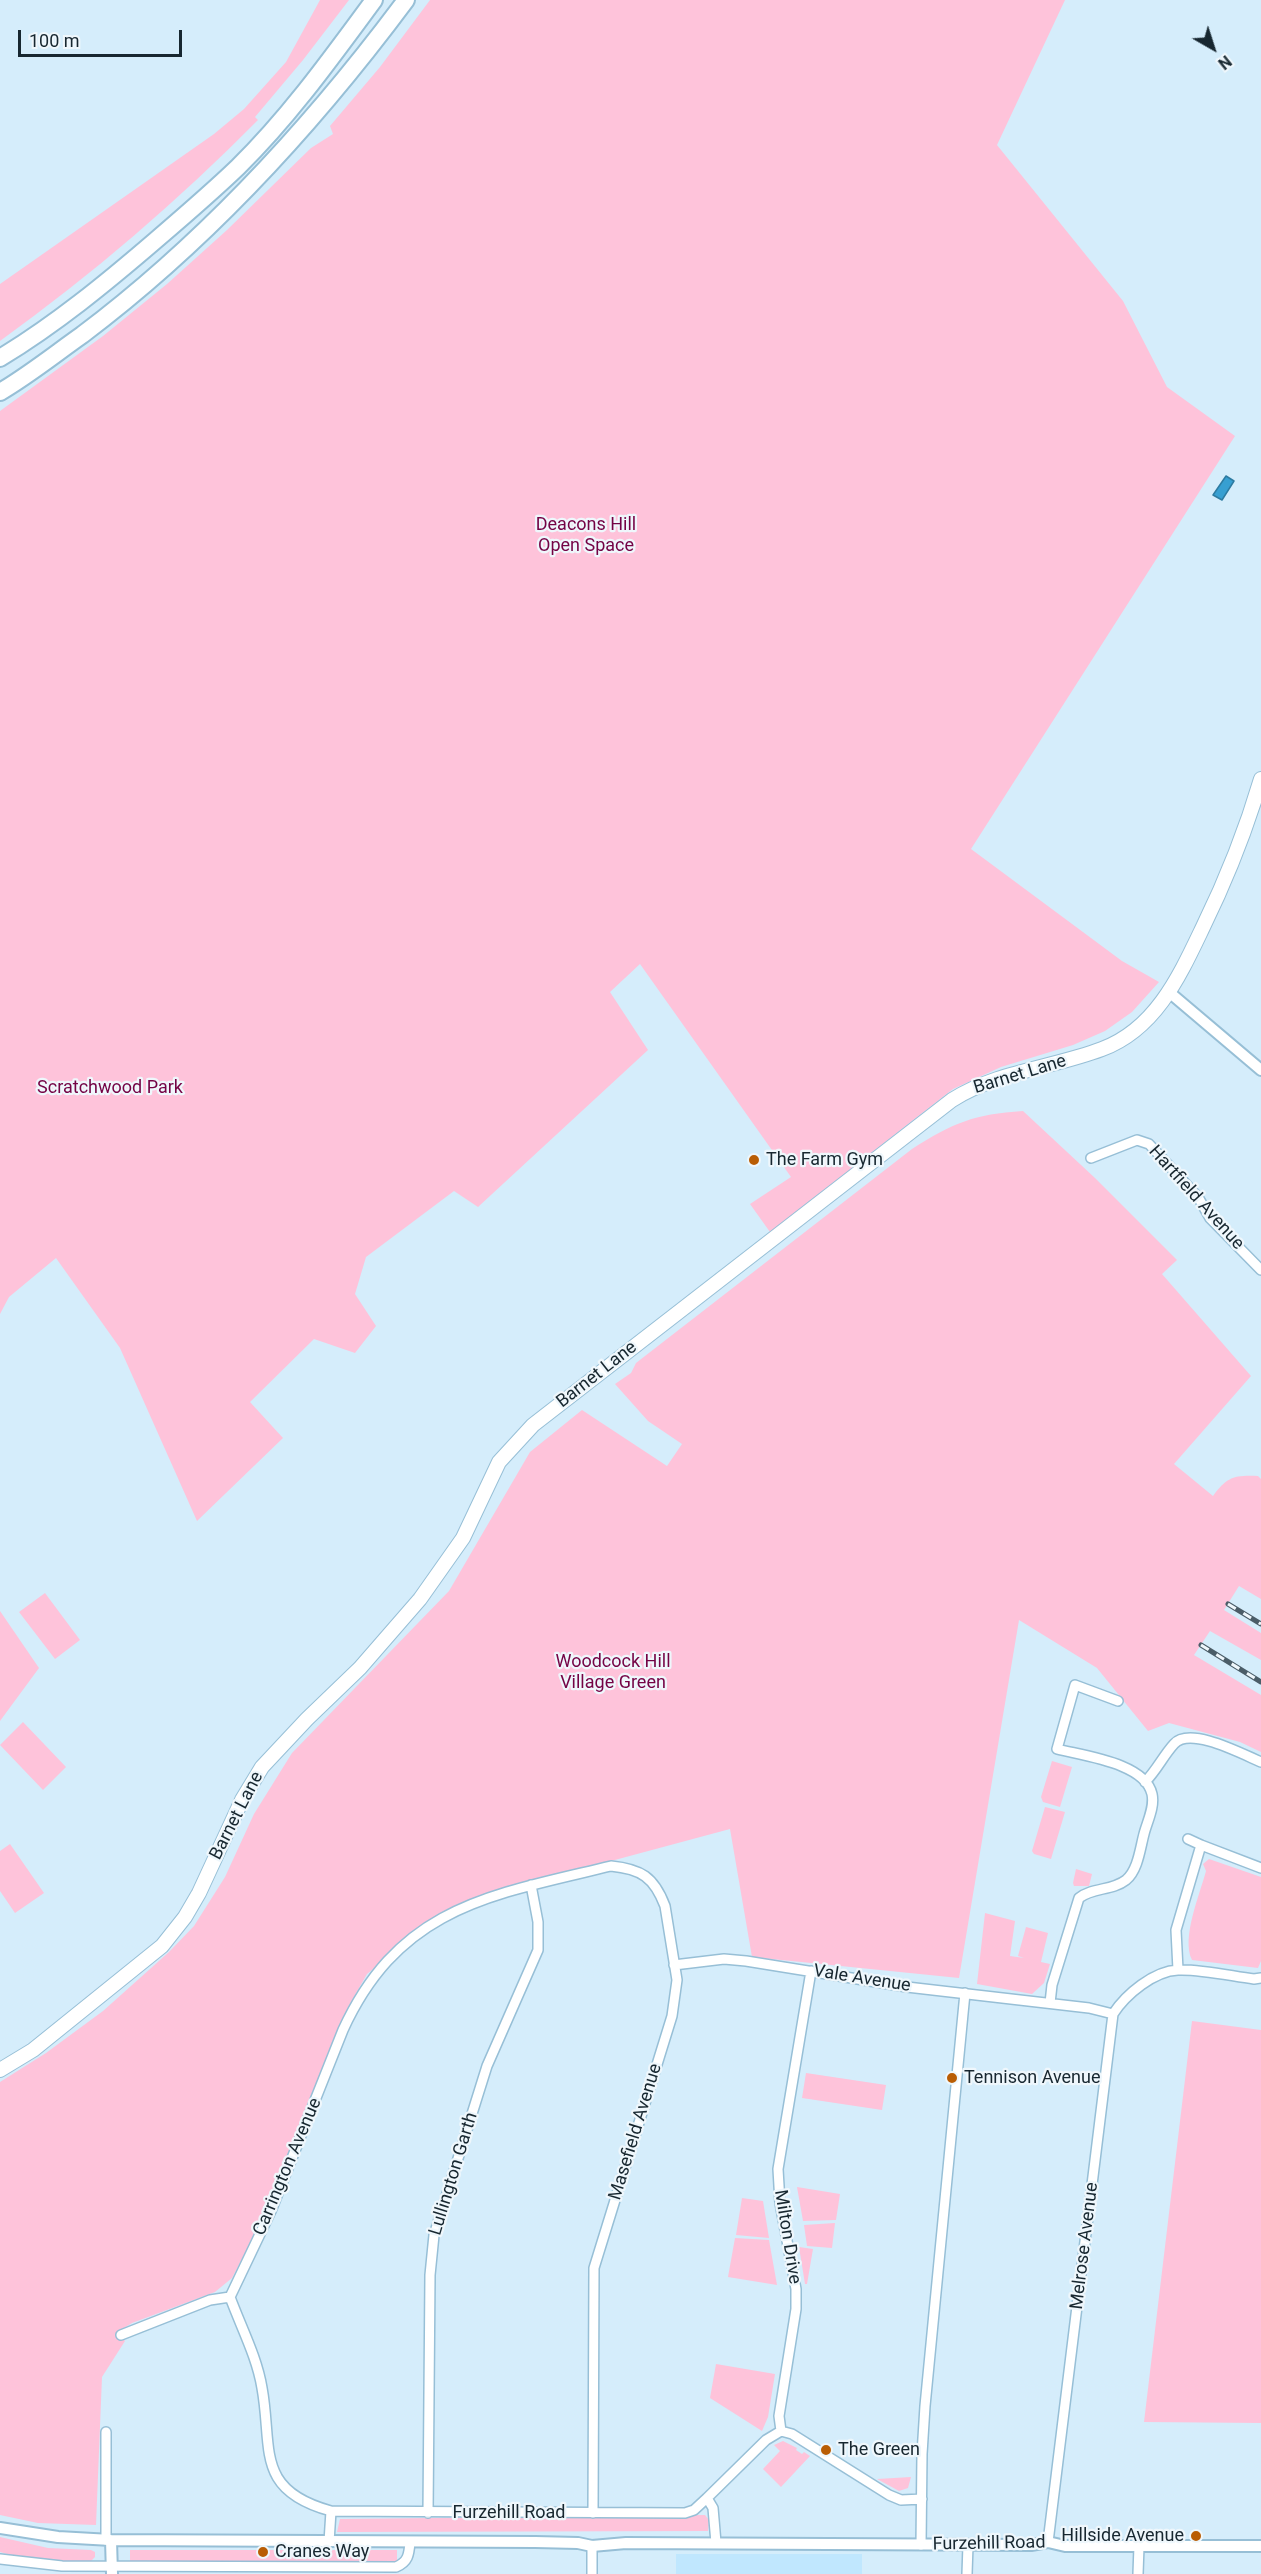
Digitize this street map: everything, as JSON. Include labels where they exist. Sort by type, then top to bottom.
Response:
[{"type":"highway","points":[[0,358],[37,336],[111,279],[239,166],[277,124],[338,49],[374,0]]},
{"type":"highway","points":[[0,392],[19,381],[111,313],[206,230],[301,131],[357,66],[406,0]]},
{"type":"main road","name":"Barnet Lane","points":[[0,2070],[42,2044],[162,1946],[185,1917],[199,1893],[242,1800],[262,1767],[360,1668],[420,1599],[463,1538],[499,1462],[533,1425],[952,1100],[990,1081],[1104,1049],[1126,1037],[1144,1022],[1169,992],[1217,898],[1245,831],[1261,779]]},
{"type":"street","points":[[1169,992],[1261,1070]]},
{"type":"street","name":"Hartfield Avenue","points":[[1091,1158],[1137,1140],[1149,1144],[1198,1197],[1210,1218],[1261,1269]]},
{"type":"street","points":[[1118,1701],[1075,1685],[1057,1749],[1132,1770],[1145,1782],[1152,1793],[1152,1805],[1133,1872],[1116,1886],[1089,1891],[1079,1898],[1074,1908],[1052,1985],[1050,2003],[1113,2014],[1125,1999],[1145,1984],[1159,1975],[1178,1970],[1261,1978]]},
{"type":"street","points":[[1145,1782],[1155,1773],[1174,1743],[1183,1738],[1192,1737],[1205,1740],[1261,1762]]},
{"type":"street","points":[[1188,1839],[1261,1868]]},
{"type":"street","points":[[1178,1970],[1176,1930],[1201,1845]]},
{"type":"street","name":"Masefield Avenue","points":[[531,1885],[611,1866],[630,1868],[651,1879],[665,1906],[674,1965],[676,2000],[672,2016],[594,2268],[593,2513]]},
{"type":"street","name":"Carrington Avenue","points":[[230,2297],[271,2211],[343,2030],[355,2004],[371,1979],[405,1943],[435,1920],[485,1898],[531,1885]]},
{"type":"street","name":"Lullington Garth","points":[[428,2513],[430,2275],[434,2235],[487,2066],[535,1961],[539,1938],[531,1885]]},
{"type":"street","name":"Vale Avenue","points":[[674,1965],[724,1959],[1050,2003]]},
{"type":"street","name":"Milton Drive","points":[[781,2431],[779,2416],[796,2309],[796,2289],[780,2203],[778,2169],[811,1971]]},
{"type":"street","points":[[921,2545],[925,2406],[965,1993]]},
{"type":"street","name":"Melrose Avenue","points":[[1048,2541],[1113,2014]]},
{"type":"street","points":[[121,2335],[210,2300],[230,2297],[262,2387],[268,2455],[276,2474],[294,2495],[317,2508],[331,2511],[329,2542]]},
{"type":"street","points":[[716,2543],[713,2508],[707,2498],[766,2440],[781,2431],[792,2434],[889,2495],[901,2500],[922,2499]]},
{"type":"street","points":[[106,2432],[112,2571]]},
{"type":"street","name":"Furzehill Road","points":[[331,2511],[685,2513],[694,2510],[707,2498]]},
{"type":"street","name":"Furzehill Road","points":[[0,2528],[23,2533],[109,2540],[578,2543],[592,2546],[626,2543],[1031,2545],[1048,2541],[1065,2546],[1261,2546]]},
{"type":"street","points":[[0,2559],[62,2570],[396,2567],[408,2559],[410,2542]]},
{"type":"street","points":[[967,2574],[968,2545]]},
{"type":"street","points":[[592,2546],[592,2574]]},
{"type":"street","points":[[1138,2574],[1140,2546]]},
{"type":"street","points":[[403,2564],[408,2574]]},
{"type":"shaded area","points":[[676,2554],[862,2554],[862,2574],[676,2574]]},
{"type":"green space","points":[[320,0],[349,0],[255,117],[258,120],[134,236],[0,341],[0,284],[214,134],[244,109],[286,62]]},
{"type":"green space","name":"Deacons Hill Open Space","points":[[430,0],[1065,0],[997,145],[1123,301],[1167,387],[1235,436],[971,849],[1122,961],[1159,982],[1132,1012],[1105,1031],[1073,1045],[1001,1067],[953,1089],[770,1232],[750,1204],[791,1177],[640,964],[610,992],[648,1050],[478,1207],[454,1191],[366,1257],[355,1294],[376,1326],[355,1353],[314,1339],[250,1402],[283,1438],[197,1521],[120,1348],[56,1258],[9,1297],[0,1314],[0,411],[103,336],[167,284],[227,230],[311,148],[333,134],[330,126],[380,67]]},
{"type":"green space","name":"Woodcock Hill Village Green","points":[[1023,1111],[1095,1178],[1177,1260],[1162,1274],[1251,1376],[1174,1464],[1213,1496],[1232,1478],[1258,1476],[1261,1479],[1261,1599],[1239,1586],[1224,1610],[1261,1633],[1261,1660],[1210,1631],[1194,1655],[1261,1695],[1261,1752],[1240,1742],[1169,1723],[1148,1731],[1097,1668],[1019,1620],[959,1978],[752,1957],[730,1829],[481,1896],[446,1910],[367,1974],[347,2009],[263,2219],[232,2278],[215,2292],[132,2323],[117,2332],[125,2341],[102,2377],[96,2525],[38,2523],[0,2515],[0,2082],[46,2053],[103,2011],[169,1952],[194,1926],[225,1877],[254,1814],[292,1753],[449,1591],[530,1452],[582,1410],[667,1466],[682,1444],[648,1421],[615,1384],[631,1373],[636,1363],[912,1149],[964,1121],[1006,1112]]},
{"type":"green space","points":[[45,1593],[80,1640],[55,1659],[19,1612]]},
{"type":"green space","points":[[0,1611],[39,1668],[0,1721]]},
{"type":"green space","points":[[23,1722],[66,1767],[43,1790],[0,1745]]},
{"type":"green space","points":[[1052,1761],[1072,1767],[1060,1807],[1043,1802],[1041,1797]]},
{"type":"green space","points":[[1045,1807],[1065,1812],[1051,1859],[1034,1854],[1032,1851]]},
{"type":"green space","points":[[10,1844],[44,1893],[15,1913],[0,1891],[0,1851]]},
{"type":"green space","points":[[1209,1859],[1261,1877],[1261,1961],[1258,1968],[1192,1960],[1189,1951],[1190,1928],[1206,1871],[1203,1864]]},
{"type":"green space","points":[[1076,1869],[1092,1874],[1089,1886],[1074,1886]]},
{"type":"green space","points":[[985,1913],[1015,1921],[1010,1956],[1024,1958],[1018,1956],[1026,1927],[1048,1933],[1041,1962],[1050,1964],[1044,1983],[1032,1994],[977,1984]]},
{"type":"green space","points":[[1192,2021],[1261,2030],[1261,2423],[1144,2422]]},
{"type":"green space","points":[[806,2073],[886,2085],[882,2110],[802,2098]]},
{"type":"green space","points":[[797,2187],[840,2194],[836,2220],[803,2221]]},
{"type":"green space","points":[[742,2198],[763,2201],[769,2238],[736,2235]]},
{"type":"green space","points":[[835,2223],[832,2248],[807,2246],[804,2225]]},
{"type":"green space","points":[[735,2238],[769,2240],[777,2285],[728,2277]]},
{"type":"green space","points":[[799,2247],[813,2249],[807,2284],[805,2284]]},
{"type":"green space","points":[[716,2364],[775,2374],[768,2417],[762,2431],[710,2398]]},
{"type":"green space","points":[[783,2441],[797,2448],[796,2450],[802,2454],[804,2452],[810,2456],[781,2487],[763,2469],[780,2451],[774,2445]]},
{"type":"green space","points":[[911,2477],[908,2488],[899,2491],[877,2479]]},
{"type":"green space","points":[[705,2515],[709,2520],[708,2531],[337,2532],[340,2519]]},
{"type":"green space","points":[[0,2537],[48,2548],[91,2550],[95,2552],[95,2557],[91,2561],[68,2562],[22,2558],[0,2552]]},
{"type":"green space","points":[[130,2550],[397,2550],[397,2562],[130,2562]]},
{"type":"water","points":[[1226,476],[1234,481],[1222,500],[1213,495]]},
{"type":"railway","points":[[1228,1604],[1261,1624]]},
{"type":"railway","points":[[1201,1645],[1261,1682]]},
{"type":"place","name":"The Farm Gym","points":[[754,1160]]},
{"type":"place","name":"Tennison Avenue","points":[[952,2078]]},
{"type":"place","name":"The Green","points":[[826,2450]]},
{"type":"place","name":"Hillside Avenue","points":[[1196,2536]]},
{"type":"place","name":"Cranes Way","points":[[263,2552]]},
{"type":"park label","name":"Scratchwood Park","points":[[110,1088]]}]
